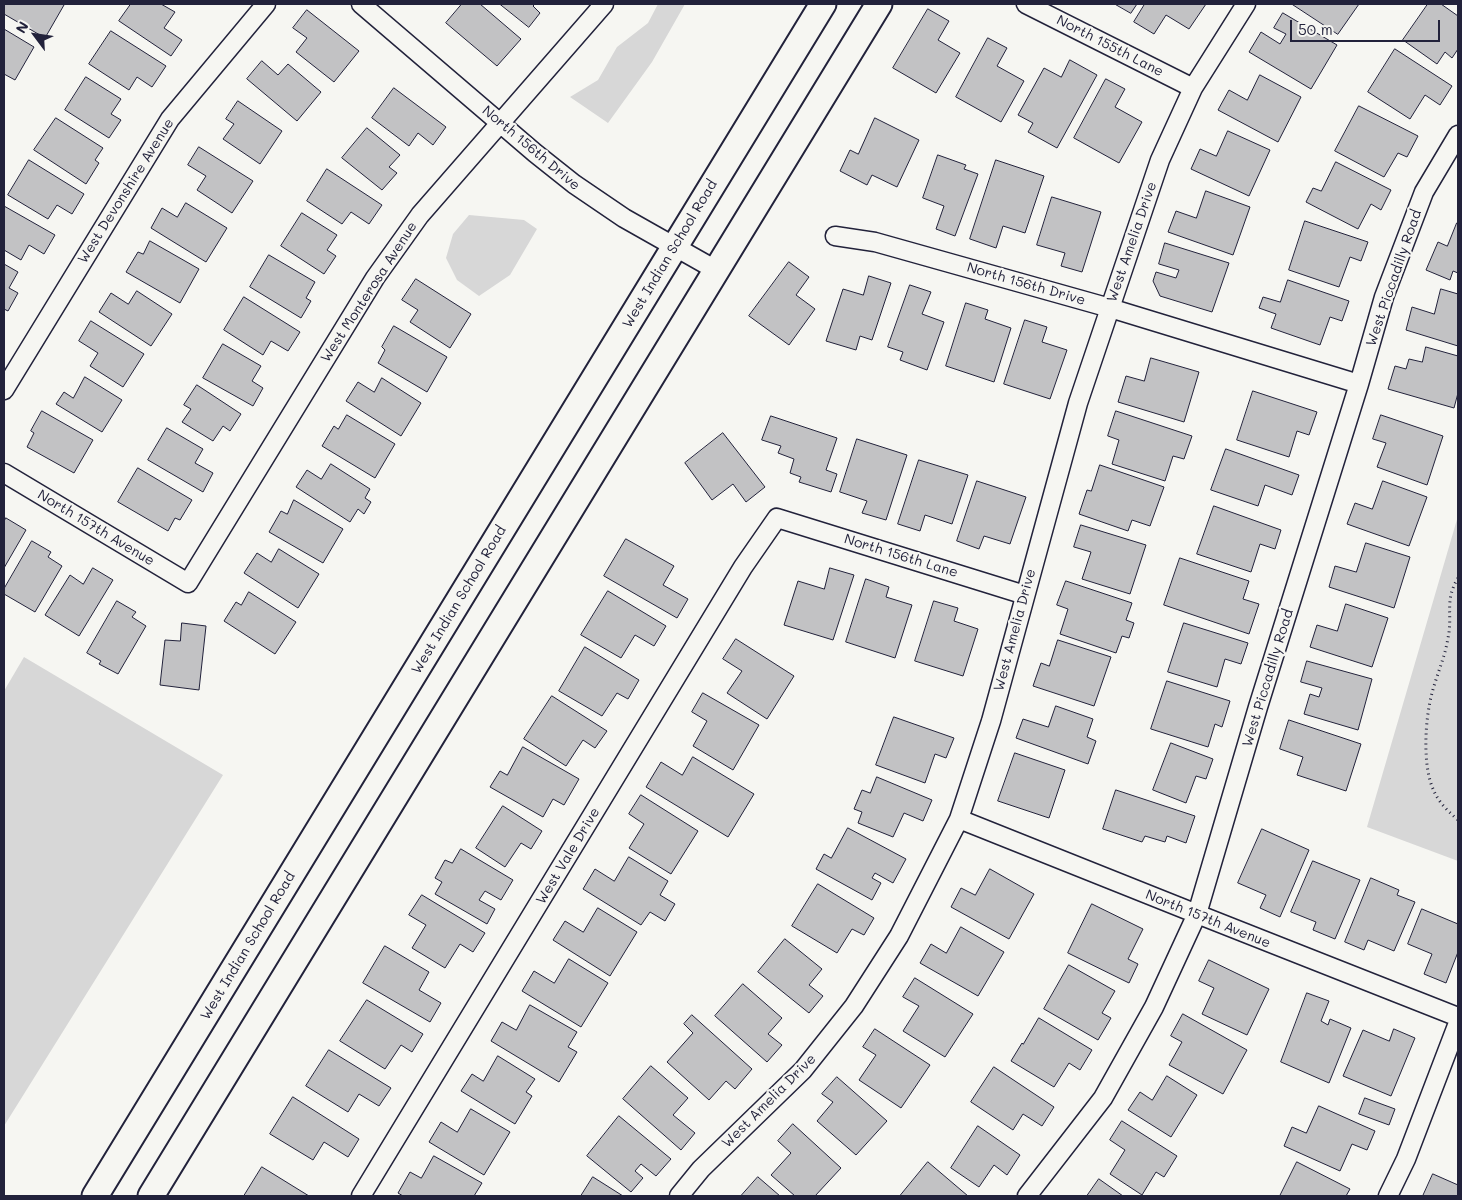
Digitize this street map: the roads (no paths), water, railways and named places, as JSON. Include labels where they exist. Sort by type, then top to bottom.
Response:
[{"type":"main road","name":"West Indian School Road","points":[[95,1196],[822,4]]},
{"type":"main road","points":[[151,1196],[879,4]]},
{"type":"street","name":"West Devonshire Avenue","points":[[4,390],[170,119],[266,4]]},
{"type":"street","name":"North 156th Drive","points":[[361,4],[574,184],[624,218],[716,270]]},
{"type":"street","name":"West Monterosa Avenue","points":[[188,583],[396,247],[420,215],[604,4]]},
{"type":"street","name":"North 155th Lane","points":[[1026,4],[1193,88]]},
{"type":"street","name":"West Amelia Drive","points":[[679,1196],[701,1169],[803,1070],[854,1006],[899,936],[959,819],[991,721],[1078,403],[1160,160],[1193,88],[1246,4]]},
{"type":"street","name":"West Piccadilly Road","points":[[1027,1196],[1103,1098],[1154,1007],[1197,914],[1384,296],[1424,192],[1458,135]]},
{"type":"street","name":"North 156th Drive","points":[[835,236],[875,242],[1110,308],[1358,384]]},
{"type":"street","name":"North 157th Avenue","points":[[4,472],[188,583]]},
{"type":"street","name":"North 156th Lane","points":[[777,518],[1025,595]]},
{"type":"street","name":"West Vale Drive","points":[[361,1196],[743,568],[777,518]]},
{"type":"street","name":"North 157th Avenue","points":[[959,819],[1458,1017]]},
{"type":"street","points":[[1388,1196],[1406,1159],[1458,1023]]}]
